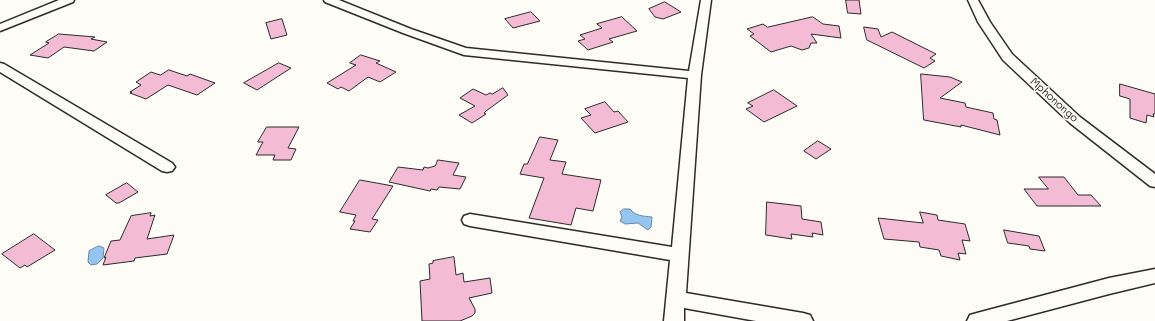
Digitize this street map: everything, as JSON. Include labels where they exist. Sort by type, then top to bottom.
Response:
[{"type":"street","points":[[0,28],[70,0]]},
{"type":"street","points":[[329,0],[414,34],[464,51],[695,75]]},
{"type":"street","points":[[674,321],[695,75],[706,0]]},
{"type":"street","name":"Mphonongo","points":[[973,0],[984,22],[1007,57],[1075,120],[1155,182]]},
{"type":"street","points":[[0,67],[167,168]]},
{"type":"street","points":[[470,220],[680,255]]},
{"type":"street","points":[[978,321],[1109,286],[1155,276]]},
{"type":"street","points":[[676,299],[803,321]]},
{"type":"water","points":[[624,209],[630,209],[634,213],[652,217],[651,227],[648,230],[638,223],[625,224],[620,221],[622,217],[620,212]]},
{"type":"water","points":[[99,246],[104,248],[103,258],[97,264],[91,265],[88,262],[89,251]]},
{"type":"building","points":[[846,0],[859,0],[861,14],[848,13]]},
{"type":"building","points":[[665,2],[681,12],[663,19],[655,17],[649,9]]},
{"type":"building","points":[[531,12],[540,21],[513,28],[505,19]]},
{"type":"building","points":[[622,17],[637,31],[609,39],[613,42],[588,50],[578,41],[585,39],[580,35],[602,28],[597,24]]},
{"type":"building","points":[[813,17],[823,24],[839,26],[841,38],[811,34],[817,43],[811,43],[809,48],[802,50],[791,46],[771,52],[750,36],[754,34],[747,29],[763,24],[767,27]]},
{"type":"building","points":[[282,19],[287,35],[271,39],[266,23]]},
{"type":"building","points":[[864,27],[878,29],[881,37],[892,32],[936,54],[930,58],[935,61],[924,68],[867,40]]},
{"type":"building","points":[[59,34],[95,37],[91,39],[107,42],[94,51],[64,47],[48,58],[30,55],[49,43],[46,42]]},
{"type":"building","points":[[361,55],[380,61],[376,63],[396,72],[380,82],[368,77],[349,91],[341,87],[338,89],[327,83],[356,65],[350,63]]},
{"type":"building","points":[[279,63],[291,68],[257,90],[244,83]]},
{"type":"building","points":[[169,70],[187,76],[190,74],[215,83],[197,95],[168,85],[146,99],[130,93],[141,85],[136,82],[151,72],[160,75]]},
{"type":"building","points":[[921,74],[950,77],[962,82],[940,98],[965,103],[966,107],[993,113],[994,119],[997,120],[1000,135],[961,125],[961,127],[924,120]]},
{"type":"building","points":[[1120,84],[1155,94],[1154,117],[1147,115],[1146,123],[1130,118],[1130,99],[1120,96]]},
{"type":"building","points":[[503,88],[508,95],[486,111],[484,113],[486,114],[472,123],[459,115],[475,106],[460,98],[473,89],[486,95],[490,93],[492,94]]},
{"type":"building","points":[[774,90],[797,106],[764,122],[746,109],[753,106],[748,103]]},
{"type":"building","points":[[605,102],[614,112],[618,111],[628,122],[595,133],[581,118],[591,115],[585,109]]},
{"type":"building","points":[[267,127],[299,127],[288,148],[296,149],[291,160],[273,160],[275,155],[256,155],[263,142],[258,142]]},
{"type":"building","points":[[540,137],[558,140],[550,160],[566,162],[562,174],[601,180],[593,211],[576,208],[571,225],[529,218],[544,178],[520,174],[524,164],[527,164]]},
{"type":"building","points":[[818,141],[831,149],[816,159],[804,151]]},
{"type":"building","points":[[438,160],[459,163],[453,175],[466,177],[460,189],[439,187],[437,190],[431,189],[430,191],[389,182],[398,167],[423,170],[424,167],[428,168],[435,166]]},
{"type":"building","points":[[1039,177],[1064,177],[1078,195],[1091,195],[1101,206],[1037,206],[1024,189],[1048,189]]},
{"type":"building","points":[[360,180],[393,186],[372,219],[378,220],[370,232],[350,229],[355,221],[353,221],[356,215],[340,212]]},
{"type":"building","points":[[127,183],[138,192],[119,203],[116,203],[106,195]]},
{"type":"building","points":[[767,202],[801,206],[802,219],[821,222],[823,235],[812,233],[813,237],[791,234],[792,239],[766,235]]},
{"type":"building","points":[[920,212],[937,215],[938,220],[965,224],[970,241],[962,240],[966,254],[958,253],[960,260],[941,256],[939,250],[920,247],[919,242],[884,239],[878,218],[923,223]]},
{"type":"building","points":[[151,213],[150,216],[155,215],[147,239],[174,235],[167,254],[135,258],[134,261],[103,265],[106,257],[104,258],[111,241],[120,240],[131,216]]},
{"type":"building","points":[[1004,230],[1039,236],[1045,251],[1030,249],[1029,246],[1008,243]]},
{"type":"building","points":[[34,234],[55,250],[27,267],[25,265],[20,268],[2,254]]},
{"type":"building","points":[[454,257],[456,275],[463,273],[464,282],[490,278],[492,293],[469,298],[475,309],[475,313],[472,316],[460,321],[422,321],[420,281],[430,279],[429,264],[433,263],[433,261]]}]
